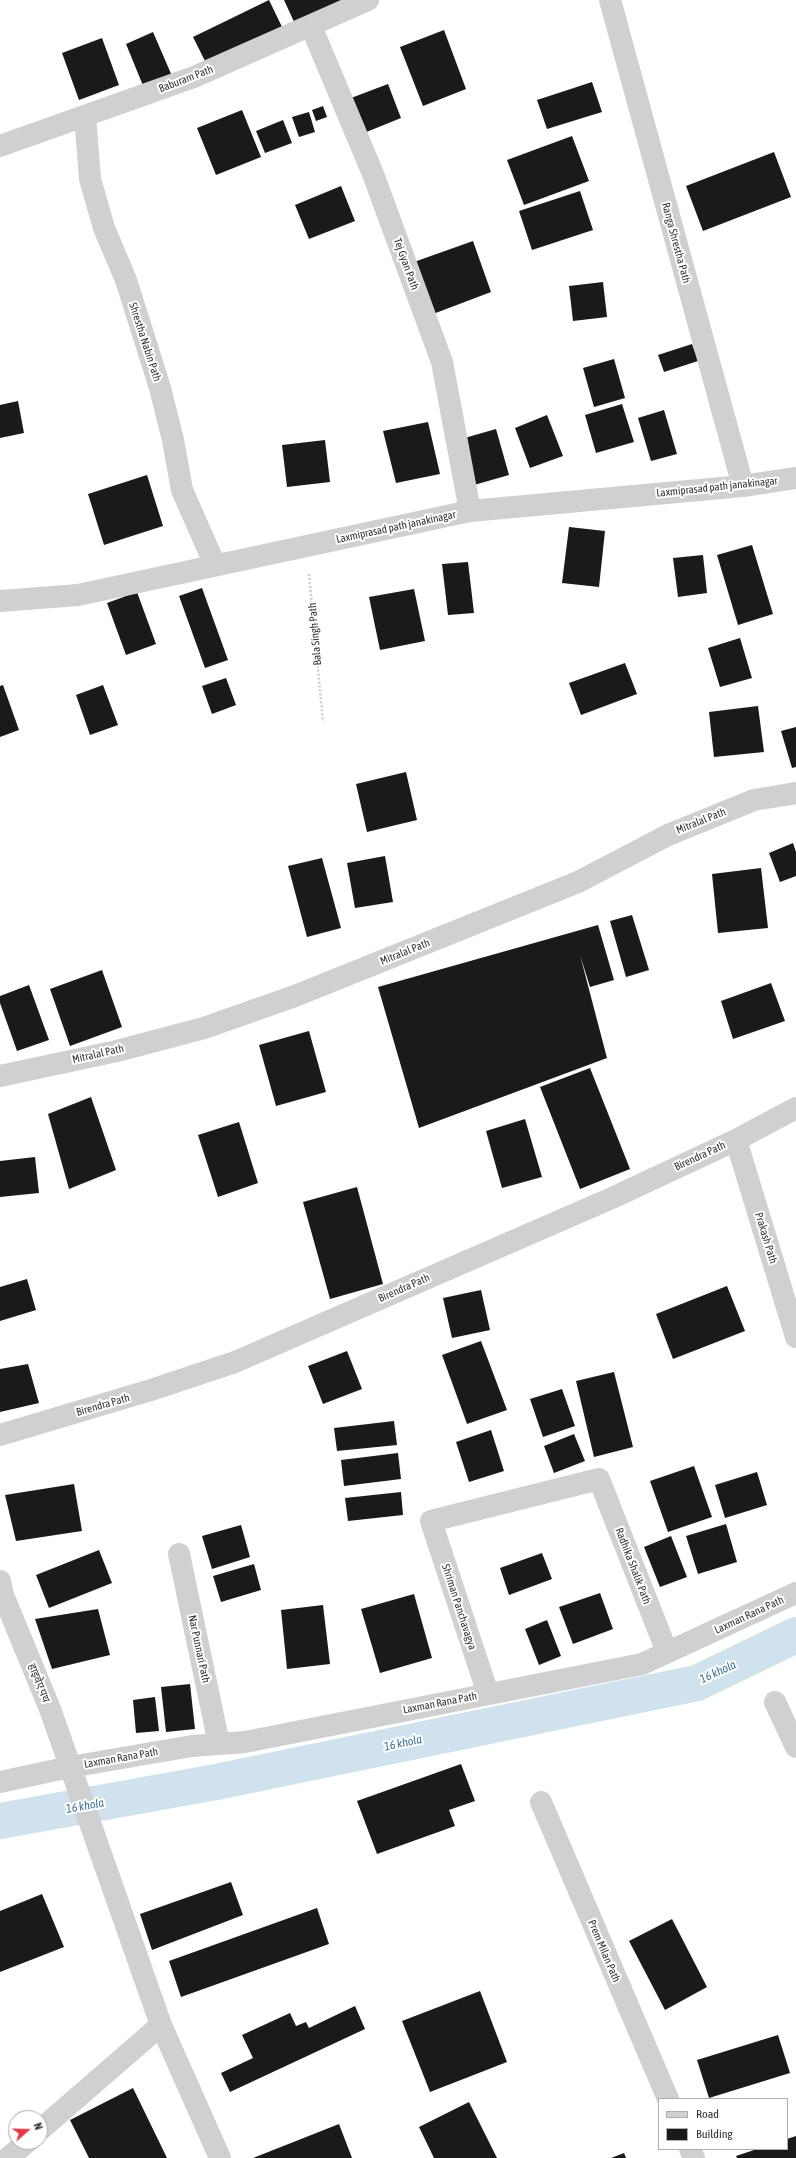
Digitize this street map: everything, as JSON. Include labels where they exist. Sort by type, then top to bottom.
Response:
[{"type":"street","name":"Baburam Path","points":[[0,146],[194,77],[368,0]]},
{"type":"street","name":"Ranga Shrestha Path","points":[[610,0],[743,486]]},
{"type":"street","name":"Tej Gyan Path","points":[[310,26],[372,174],[442,362],[470,511]]},
{"type":"street","name":"Shrestha Nabin Path","points":[[85,116],[90,179],[102,221],[126,280],[160,388],[173,440],[182,490],[215,565]]},
{"type":"street","name":"Laxmiprasad path janakinagar","points":[[0,602],[78,595],[470,511],[743,486],[796,478]]},
{"type":"street","name":"Mitralal Path","points":[[0,1076],[117,1051],[204,1028],[288,998],[578,882],[668,834],[754,800],[796,792]]},
{"type":"street","name":"Birendra Path","points":[[0,1435],[151,1390],[235,1362],[612,1198],[736,1140],[796,1108]]},
{"type":"street","name":"Prakash Path","points":[[736,1140],[796,1337]]},
{"type":"street","name":"Radhika Shalik Path","points":[[431,1521],[599,1479],[667,1652]]},
{"type":"street","name":"Shriman Panchavagya","points":[[431,1521],[488,1694]]},
{"type":"street","name":"Nar Punnari Path","points":[[179,1554],[219,1744]]},
{"type":"street","name":"हाइवेए पथ","points":[[1,1591],[50,1709],[161,2025],[220,2158]]},
{"type":"street","name":"Laxman Rana Path","points":[[0,1782],[74,1776],[192,1746],[245,1742],[642,1664],[796,1593]]},
{"type":"street","points":[[775,1702],[796,1748]]},
{"type":"street","name":"Prem Milan Path","points":[[541,1802],[668,2098]]},
{"type":"street","points":[[48,2123],[161,2025]]},
{"type":"street","points":[[8,2158],[18,2150]]},
{"type":"path","name":"Bala Singh Path","points":[[307,546],[323,722]]},
{"type":"building","points":[[269,0],[284,31],[208,67],[193,37]]},
{"type":"building","points":[[284,0],[345,0],[295,24]]},
{"type":"building","points":[[444,30],[466,89],[423,106],[400,47]]},
{"type":"building","points":[[153,32],[172,76],[144,88],[126,44]]},
{"type":"building","points":[[102,38],[119,85],[79,100],[62,53]]},
{"type":"building","points":[[592,82],[602,112],[547,129],[537,100]]},
{"type":"building","points":[[388,84],[401,118],[364,133],[351,98]]},
{"type":"building","points":[[323,106],[327,117],[316,121],[312,110]]},
{"type":"building","points":[[242,110],[261,157],[216,175],[197,128]]},
{"type":"building","points":[[309,112],[315,132],[299,137],[292,117]]},
{"type":"building","points":[[283,120],[292,143],[265,153],[256,131]]},
{"type":"building","points":[[572,136],[589,181],[524,205],[507,160]]},
{"type":"building","points":[[774,152],[791,197],[703,231],[686,186]]},
{"type":"building","points":[[341,186],[355,221],[309,239],[295,205]]},
{"type":"building","points":[[580,191],[593,230],[532,250],[519,211]]},
{"type":"building","points":[[473,241],[491,292],[433,314],[414,262]]},
{"type":"building","points":[[603,282],[607,317],[573,321],[569,286]]},
{"type":"building","points":[[692,344],[698,361],[664,372],[658,355]]},
{"type":"building","points":[[614,359],[625,398],[594,407],[583,368]]},
{"type":"building","points":[[18,401],[24,433],[0,438],[0,405]]},
{"type":"building","points":[[622,404],[634,442],[596,453],[585,415]]},
{"type":"building","points":[[664,410],[677,454],[651,461],[638,418]]},
{"type":"building","points":[[547,415],[563,456],[530,468],[515,428]]},
{"type":"building","points":[[428,422],[440,474],[396,483],[383,431]]},
{"type":"building","points":[[496,429],[509,475],[474,485],[461,439]]},
{"type":"building","points":[[325,440],[330,482],[287,487],[282,445]]},
{"type":"building","points":[[147,475],[163,526],[104,545],[88,494]]},
{"type":"building","points":[[569,527],[605,531],[599,587],[562,583]]},
{"type":"building","points":[[752,545],[773,614],[738,625],[717,555]]},
{"type":"building","points":[[703,555],[707,593],[678,597],[673,558]]},
{"type":"building","points":[[468,562],[474,613],[448,615],[442,564]]},
{"type":"building","points":[[202,588],[228,660],[205,668],[179,596]]},
{"type":"building","points":[[414,589],[425,641],[380,650],[369,597]]},
{"type":"building","points":[[137,592],[156,644],[126,655],[107,603]]},
{"type":"building","points":[[740,638],[752,678],[720,687],[708,648]]},
{"type":"building","points":[[625,663],[637,694],[581,715],[569,683]]},
{"type":"building","points":[[226,678],[236,705],[212,714],[202,686]]},
{"type":"building","points":[[3,685],[19,730],[0,737],[0,686]]},
{"type":"building","points":[[103,685],[118,725],[90,735],[76,695]]},
{"type":"building","points":[[758,706],[764,752],[714,757],[709,712]]},
{"type":"building","points":[[796,727],[796,767],[792,768],[781,731]]},
{"type":"building","points":[[406,772],[417,820],[367,832],[356,784]]},
{"type":"building","points":[[793,843],[796,852],[796,876],[780,882],[769,853]]},
{"type":"building","points":[[385,856],[393,902],[355,908],[347,863]]},
{"type":"building","points":[[322,858],[341,928],[307,937],[288,866]]},
{"type":"building","points":[[761,868],[768,928],[718,933],[712,874]]},
{"type":"building","points":[[632,915],[649,970],[626,977],[610,921]]},
{"type":"building","points":[[598,925],[614,980],[590,987],[580,955],[607,1058],[419,1128],[378,987]]},
{"type":"building","points":[[102,970],[122,1027],[70,1046],[50,989]]},
{"type":"building","points":[[771,983],[785,1021],[733,1039],[721,1001]]},
{"type":"building","points":[[29,985],[49,1040],[17,1051],[0,1003],[0,996]]},
{"type":"building","points":[[309,1031],[326,1092],[276,1106],[259,1045]]},
{"type":"building","points":[[590,1068],[630,1169],[580,1189],[540,1087]]},
{"type":"building","points":[[91,1097],[116,1170],[69,1189],[48,1114]]},
{"type":"building","points":[[525,1119],[542,1177],[502,1188],[486,1131]]},
{"type":"building","points":[[239,1122],[258,1183],[218,1197],[198,1135]]},
{"type":"building","points":[[35,1157],[39,1193],[0,1197],[0,1161]]},
{"type":"building","points":[[357,1187],[383,1284],[330,1299],[303,1202]]},
{"type":"building","points":[[27,1279],[36,1310],[0,1321],[0,1287]]},
{"type":"building","points":[[727,1286],[745,1331],[673,1359],[656,1314]]},
{"type":"building","points":[[481,1290],[490,1330],[452,1338],[443,1298]]},
{"type":"building","points":[[481,1341],[507,1410],[467,1424],[442,1355]]},
{"type":"building","points":[[347,1351],[362,1389],[323,1404],[308,1366]]},
{"type":"building","points":[[28,1364],[39,1403],[0,1412],[0,1369]]},
{"type":"building","points":[[614,1372],[633,1447],[594,1457],[576,1381]]},
{"type":"building","points":[[562,1389],[575,1426],[543,1437],[530,1399]]},
{"type":"building","points":[[394,1421],[397,1445],[337,1451],[334,1428]]},
{"type":"building","points":[[491,1430],[504,1471],[469,1482],[456,1442]]},
{"type":"building","points":[[574,1434],[585,1461],[554,1473],[544,1446]]},
{"type":"building","points":[[398,1453],[401,1479],[344,1486],[341,1460]]},
{"type":"building","points":[[694,1466],[712,1517],[668,1532],[650,1481]]},
{"type":"building","points":[[757,1472],[767,1505],[725,1518],[715,1485]]},
{"type":"building","points":[[74,1484],[82,1531],[16,1541],[5,1495]]},
{"type":"building","points":[[401,1492],[403,1515],[348,1521],[345,1498]]},
{"type":"building","points":[[726,1524],[737,1562],[698,1574],[686,1536]]},
{"type":"building","points":[[241,1525],[250,1557],[212,1569],[202,1536]]},
{"type":"building","points":[[671,1536],[687,1577],[660,1587],[644,1547]]},
{"type":"building","points":[[99,1550],[112,1583],[49,1608],[36,1575]]},
{"type":"building","points":[[542,1553],[552,1579],[509,1595],[500,1568]]},
{"type":"building","points":[[254,1564],[261,1590],[221,1602],[213,1576]]},
{"type":"building","points":[[600,1593],[613,1629],[573,1644],[559,1607]]},
{"type":"building","points":[[414,1594],[432,1658],[380,1673],[361,1609]]},
{"type":"building","points":[[323,1605],[330,1664],[287,1669],[281,1610]]},
{"type":"building","points":[[98,1609],[110,1655],[52,1669],[35,1619]]},
{"type":"building","points":[[547,1620],[561,1656],[539,1665],[525,1629]]},
{"type":"building","points":[[190,1684],[195,1729],[166,1732],[161,1687]]},
{"type":"building","points":[[155,1697],[159,1731],[136,1733],[133,1700]]},
{"type":"building","points":[[461,1764],[475,1801],[449,1810],[455,1826],[377,1854],[357,1801]]},
{"type":"building","points":[[231,1882],[243,1915],[152,1950],[140,1914]]},
{"type":"building","points":[[42,1894],[64,1947],[0,1972],[0,1911]]},
{"type":"building","points":[[317,1908],[329,1944],[181,1997],[169,1961]]},
{"type":"building","points":[[672,1919],[707,1987],[665,2010],[629,1941]]},
{"type":"building","points":[[480,1991],[507,2062],[430,2092],[402,2021]]},
{"type":"building","points":[[355,2006],[365,2029],[230,2092],[221,2073],[253,2058],[242,2035],[290,2013],[296,2026],[306,2022],[309,2028]]},
{"type":"building","points":[[778,2035],[790,2073],[709,2098],[697,2060]]},
{"type":"building","points":[[133,2088],[167,2158],[89,2158],[70,2120]]},
{"type":"building","points":[[469,2102],[497,2158],[434,2158],[419,2127]]},
{"type":"building","points":[[339,2124],[352,2158],[253,2158]]},
{"type":"building","points":[[796,2136],[796,2158],[737,2158],[736,2156],[754,2150],[788,2150],[788,2139]]},
{"type":"building","points":[[624,2153],[626,2158],[611,2158]]},
{"type":"waterway","name":"16 khola","points":[[0,1821],[216,1782],[697,1683],[796,1635]]}]
